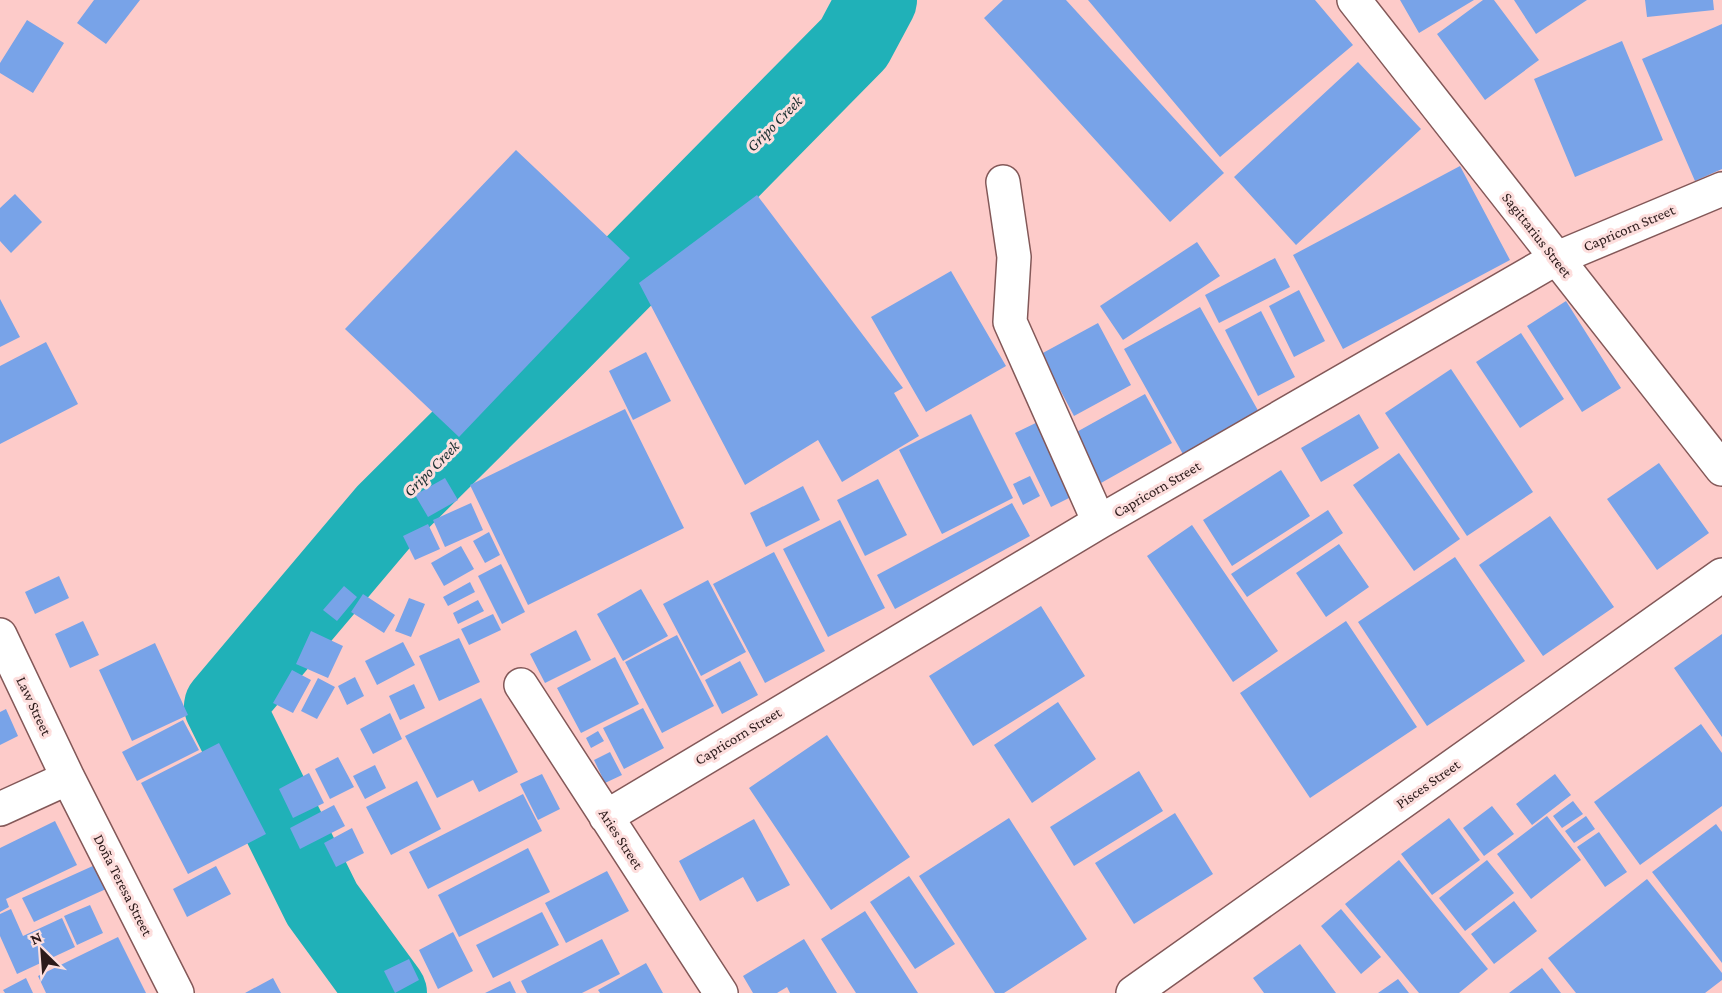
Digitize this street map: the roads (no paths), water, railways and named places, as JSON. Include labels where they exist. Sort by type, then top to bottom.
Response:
[{"type":"street","name":"Sagittarius Street","points":[[1354,0],[1722,469]]},
{"type":"street","points":[[1003,182],[1014,257],[1010,322],[1099,522]]},
{"type":"street","name":"Capricorn Street","points":[[606,817],[1099,522],[1555,259],[1722,189]]},
{"type":"street","name":"Pisces Street","points":[[1133,993],[1722,575]]},
{"type":"street","name":"Law Street","points":[[0,635],[68,778]]},
{"type":"street","name":"Aries Street","points":[[521,685],[721,993]]},
{"type":"street","points":[[0,809],[68,778]]},
{"type":"street","name":"Doña Teresa Street","points":[[68,778],[177,993]]},
{"type":"waterway","name":"Gripo Creek","points":[[387,993],[322,904],[224,706],[387,513],[854,43],[877,0]]}]
